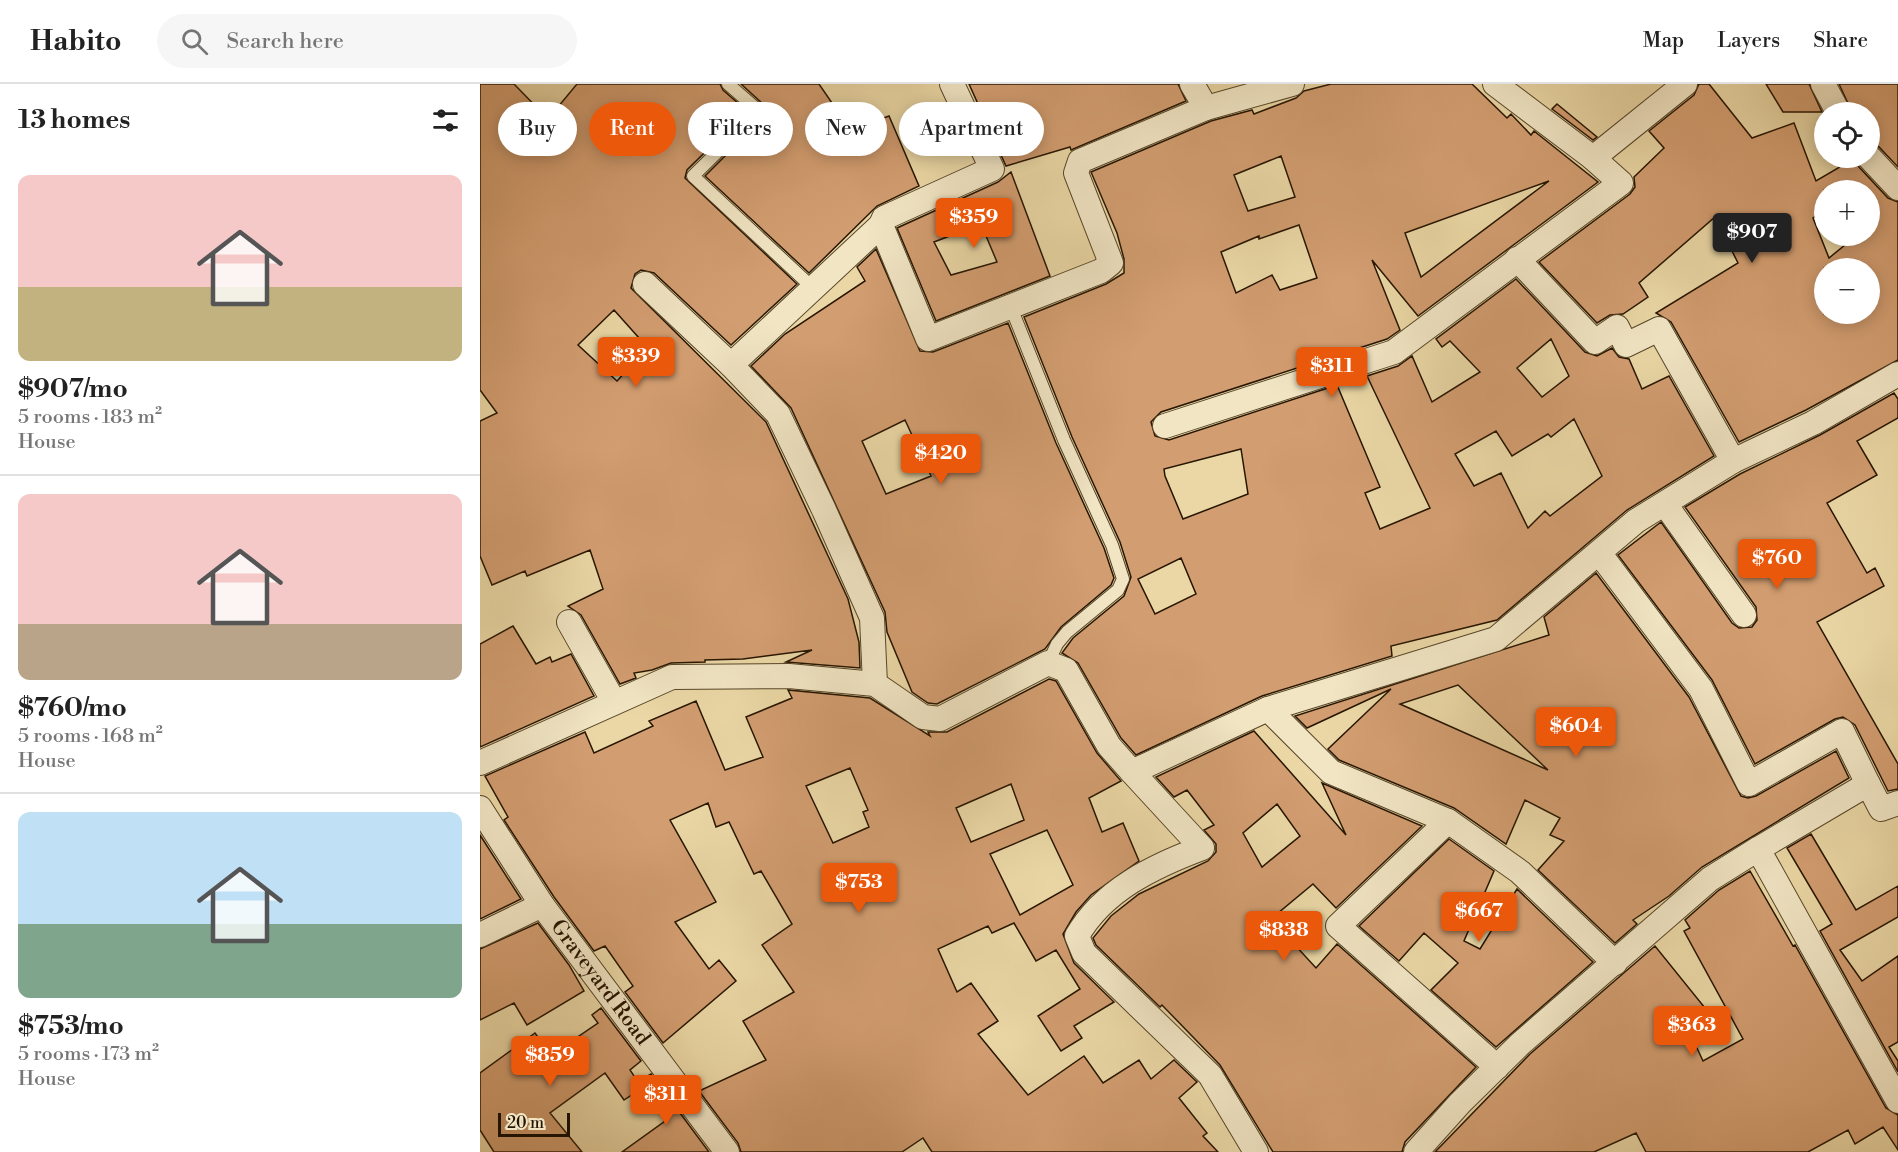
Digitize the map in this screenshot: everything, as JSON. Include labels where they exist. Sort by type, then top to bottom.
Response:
[{"type":"street","points":[[732,365],[881,225],[884,218],[992,169],[952,84]]},
{"type":"street","points":[[1192,84],[1206,108]]},
{"type":"street","points":[[881,225],[928,339],[1101,271],[1111,263],[1076,173],[1080,161],[1206,108],[1292,84]]},
{"type":"street","points":[[1165,426],[1394,352],[1621,183],[1593,158],[1495,84]]},
{"type":"street","points":[[1593,158],[1685,84]]},
{"type":"street","points":[[1822,84],[1832,102]]},
{"type":"street","points":[[1879,168],[1898,188]]},
{"type":"street","points":[[1518,259],[1595,342],[1617,327],[1626,345],[1659,329],[1733,461]]},
{"type":"street","points":[[645,284],[732,365],[778,414],[872,618],[875,684]]},
{"type":"street","points":[[1132,772],[1268,709],[1496,639],[1600,554],[1636,521],[1733,461],[1813,423],[1898,374]]},
{"type":"street","points":[[1665,504],[1744,615]]},
{"type":"street","points":[[1600,554],[1701,689],[1749,784],[1842,731],[1881,809],[1898,803]]},
{"type":"street","points":[[569,622],[614,702]]},
{"type":"street","points":[[480,763],[672,677],[789,676],[875,684],[923,717],[940,719],[1048,663],[1066,670],[1109,746],[1202,848],[1154,866],[1139,875],[1088,917],[1077,936],[1084,953],[1210,1076],[1256,1152]]},
{"type":"street","points":[[1268,709],[1330,772],[1448,821],[1520,872],[1615,963]]},
{"type":"street","points":[[1416,1152],[1497,1067],[1710,879],[1868,784]]},
{"type":"street","name":"Graveyard Road","points":[[480,808],[542,905],[727,1152]]},
{"type":"street","points":[[1448,821],[1338,926],[1497,1067]]},
{"type":"street","points":[[1758,849],[1898,1101]]},
{"type":"street","points":[[480,935],[542,905]]},
{"type":"lane","points":[[728,84],[759,111],[693,176],[813,288]]},
{"type":"lane","points":[[1010,305],[1064,440],[1112,545],[1123,579],[1119,590],[1067,632],[1057,644],[1048,663]]},
{"type":"building","points":[[480,84],[514,84],[531,102],[498,102],[498,156],[577,156],[577,102],[562,102],[577,84],[720,84],[723,90],[737,102],[688,102],[688,156],[701,156],[687,170],[685,178],[797,284],[731,345],[654,273],[641,270],[635,274],[631,288],[766,422],[848,599],[859,642],[860,668],[786,662],[812,650],[743,659],[671,663],[652,670],[634,673],[636,678],[620,684],[581,615],[568,606],[603,589],[590,550],[527,576],[525,571],[492,585],[480,556],[480,421],[497,413],[480,390]],"holes":[[[614,310],[648,348],[617,381],[578,345]]]},
{"type":"building","points":[[741,84],[819,84],[831,102],[805,102],[805,156],[887,156],[887,117],[889,116],[899,139],[899,156],[906,156],[919,186],[877,206],[809,273],[705,176],[725,156],[793,156],[793,102],[761,102]]},
{"type":"building","points":[[969,84],[1178,84],[1186,101],[1071,150],[1070,147],[1044,155],[1044,102],[977,102]]},
{"type":"building","points":[[1331,84],[1472,84],[1507,118],[1511,114],[1531,135],[1534,131],[1598,182],[1418,316],[1372,260],[1400,330],[1387,339],[1161,412],[1151,422],[1155,436],[1169,440],[1337,385],[1380,487],[1365,493],[1380,529],[1430,508],[1367,376],[1398,366],[1412,356],[1432,402],[1480,372],[1450,341],[1442,347],[1436,339],[1516,279],[1585,352],[1597,356],[1612,348],[1619,357],[1629,359],[1642,389],[1669,376],[1714,456],[1627,510],[1497,620],[1391,646],[1392,656],[1262,696],[1136,755],[1121,738],[1078,663],[1062,653],[1073,638],[1124,596],[1131,577],[1120,542],[1072,437],[1024,317],[1106,284],[1124,273],[1124,259],[1117,233],[1091,172],[1211,121],[1252,110],[1254,114],[1296,98],[1304,91]],"holes":[[[1281,156],[1295,197],[1248,211],[1234,175]],[[1549,181],[1421,277],[1405,233]],[[1299,225],[1317,278],[1280,290],[1272,275],[1236,293],[1221,252],[1259,236],[1259,239]],[[1551,339],[1569,376],[1542,397],[1517,368]],[[1574,419],[1602,476],[1550,516],[1545,511],[1528,528],[1501,473],[1474,486],[1455,454],[1496,431],[1512,456],[1548,434],[1551,437]],[[1241,449],[1248,494],[1183,519],[1164,469]],[[1181,558],[1196,594],[1155,614],[1138,579]]]},
{"type":"building","points":[[1699,84],[1709,84],[1752,138],[1794,123],[1816,180],[1814,246],[1824,246],[1829,258],[1844,246],[1880,246],[1880,189],[1888,198],[1898,202],[1898,360],[1806,410],[1739,442],[1671,322],[1656,313],[1738,263],[1715,217],[1639,283],[1648,297],[1623,314],[1610,315],[1597,323],[1539,262],[1630,194],[1635,187],[1634,177],[1664,148],[1649,131],[1694,95]]},
{"type":"building","points":[[1766,84],[1809,84],[1817,102],[1814,102],[1814,112],[1783,112]]},
{"type":"building","points":[[1839,84],[1898,84],[1898,167],[1880,148],[1880,102],[1847,102]]},
{"type":"building","points":[[1557,104],[1597,137],[1593,140],[1552,109]]},
{"type":"building","points":[[1001,156],[1040,156],[1006,166]]},
{"type":"building","points":[[1838,168],[1860,168],[1871,180],[1818,180]]},
{"type":"building","points":[[1011,172],[1050,276],[936,321],[897,228],[998,182]],"holes":[[[981,224],[997,262],[951,275],[934,242]]]},
{"type":"building","points":[[876,249],[920,351],[933,352],[1008,323],[1056,443],[1104,548],[1114,578],[1111,585],[1061,627],[1045,649],[937,704],[928,703],[912,692],[887,632],[885,612],[791,408],[751,366],[785,334],[865,281],[857,267]],"holes":[[[905,420],[931,476],[886,494],[862,441]]]},
{"type":"building","points":[[1894,393],[1898,399],[1898,418],[1857,441],[1877,475],[1827,503],[1867,573],[1875,568],[1884,586],[1817,622],[1898,764],[1898,789],[1888,791],[1855,725],[1843,717],[1835,719],[1755,764],[1712,680],[1618,555],[1661,522],[1732,623],[1739,628],[1752,627],[1757,620],[1756,607],[1685,507],[1740,474],[1820,435]]},
{"type":"building","points":[[1596,573],[1689,697],[1741,796],[1748,798],[1756,796],[1836,751],[1849,778],[1702,867],[1669,896],[1633,920],[1637,924],[1615,943],[1538,870],[1564,841],[1550,835],[1560,818],[1525,800],[1506,844],[1454,808],[1339,760],[1328,749],[1391,689],[1307,728],[1295,716],[1549,635],[1544,617]],"holes":[[[1458,685],[1548,770],[1400,704]]]},
{"type":"building","points":[[513,626],[536,664],[550,657],[552,662],[571,654],[594,696],[480,747],[480,644]]},
{"type":"building","points":[[1049,679],[1056,681],[1097,753],[1121,781],[1089,798],[1102,832],[1123,823],[1139,861],[1091,895],[1076,912],[1063,934],[1074,963],[1114,1002],[1074,1026],[1082,1038],[1061,1051],[1038,1016],[1080,989],[1056,950],[1036,961],[1014,923],[992,933],[988,926],[938,949],[957,992],[971,983],[998,1021],[978,1034],[1028,1095],[1084,1056],[1103,1083],[1139,1060],[1151,1079],[1174,1060],[1197,1082],[1179,1098],[1207,1133],[1203,1136],[1218,1152],[932,1152],[923,1138],[902,1152],[741,1152],[738,1143],[699,1091],[766,1060],[743,1021],[794,992],[762,945],[792,924],[761,871],[754,874],[729,822],[716,827],[708,803],[670,820],[716,902],[675,922],[709,969],[719,960],[736,981],[663,1043],[625,992],[633,986],[605,946],[594,951],[554,897],[504,820],[508,817],[485,776],[585,732],[594,753],[653,726],[649,721],[696,701],[725,770],[763,757],[746,717],[792,698],[788,690],[870,698],[930,736],[928,732],[947,732]],"holes":[[[850,768],[868,810],[863,812],[869,827],[833,843],[806,786]],[[1011,784],[1024,820],[971,842],[956,808]],[[1047,830],[1073,885],[1020,915],[990,854]]]},
{"type":"building","points":[[1254,731],[1346,835],[1322,783],[1422,826],[1336,908],[1313,884],[1271,919],[1316,968],[1337,944],[1476,1067],[1405,1142],[1402,1152],[1273,1152],[1220,1065],[1162,1005],[1160,1007],[1096,945],[1093,938],[1111,916],[1139,894],[1208,861],[1216,852],[1216,844],[1204,830],[1214,825],[1187,790],[1174,797],[1156,777]],"holes":[[[1277,804],[1300,836],[1262,867],[1243,833]]]},
{"type":"building","points":[[1811,834],[1856,910],[1898,886],[1898,917],[1840,950],[1862,981],[1898,956],[1898,1042],[1889,1047],[1898,1061],[1898,1072],[1820,931],[1832,924],[1787,848]]},
{"type":"building","points":[[480,835],[521,899],[480,919]]},
{"type":"building","points":[[1449,839],[1494,871],[1464,941],[1480,949],[1517,889],[1593,962],[1496,1047],[1431,990],[1458,963],[1424,933],[1399,961],[1359,926]]},
{"type":"building","points":[[1750,871],[1793,946],[1795,945],[1886,1108],[1898,1115],[1898,1150],[1883,1127],[1855,1144],[1848,1130],[1808,1152],[1646,1152],[1636,1133],[1594,1152],[1435,1152],[1530,1054],[1655,946],[1705,1008],[1684,1020],[1703,1061],[1743,1039],[1684,931],[1690,928],[1685,920],[1719,890]]},
{"type":"building","points":[[538,923],[569,965],[584,991],[527,1025],[514,1003],[480,1020],[480,949]]},
{"type":"building","points":[[601,1008],[641,1061],[630,1070],[642,1088],[624,1100],[605,1073],[550,1113],[582,1152],[494,1152],[480,1130],[480,1073],[535,1033],[551,1055],[598,1023],[592,1015]]},
{"type":"building","points":[[651,1074],[709,1152],[622,1152],[665,1121],[638,1082]]}]
